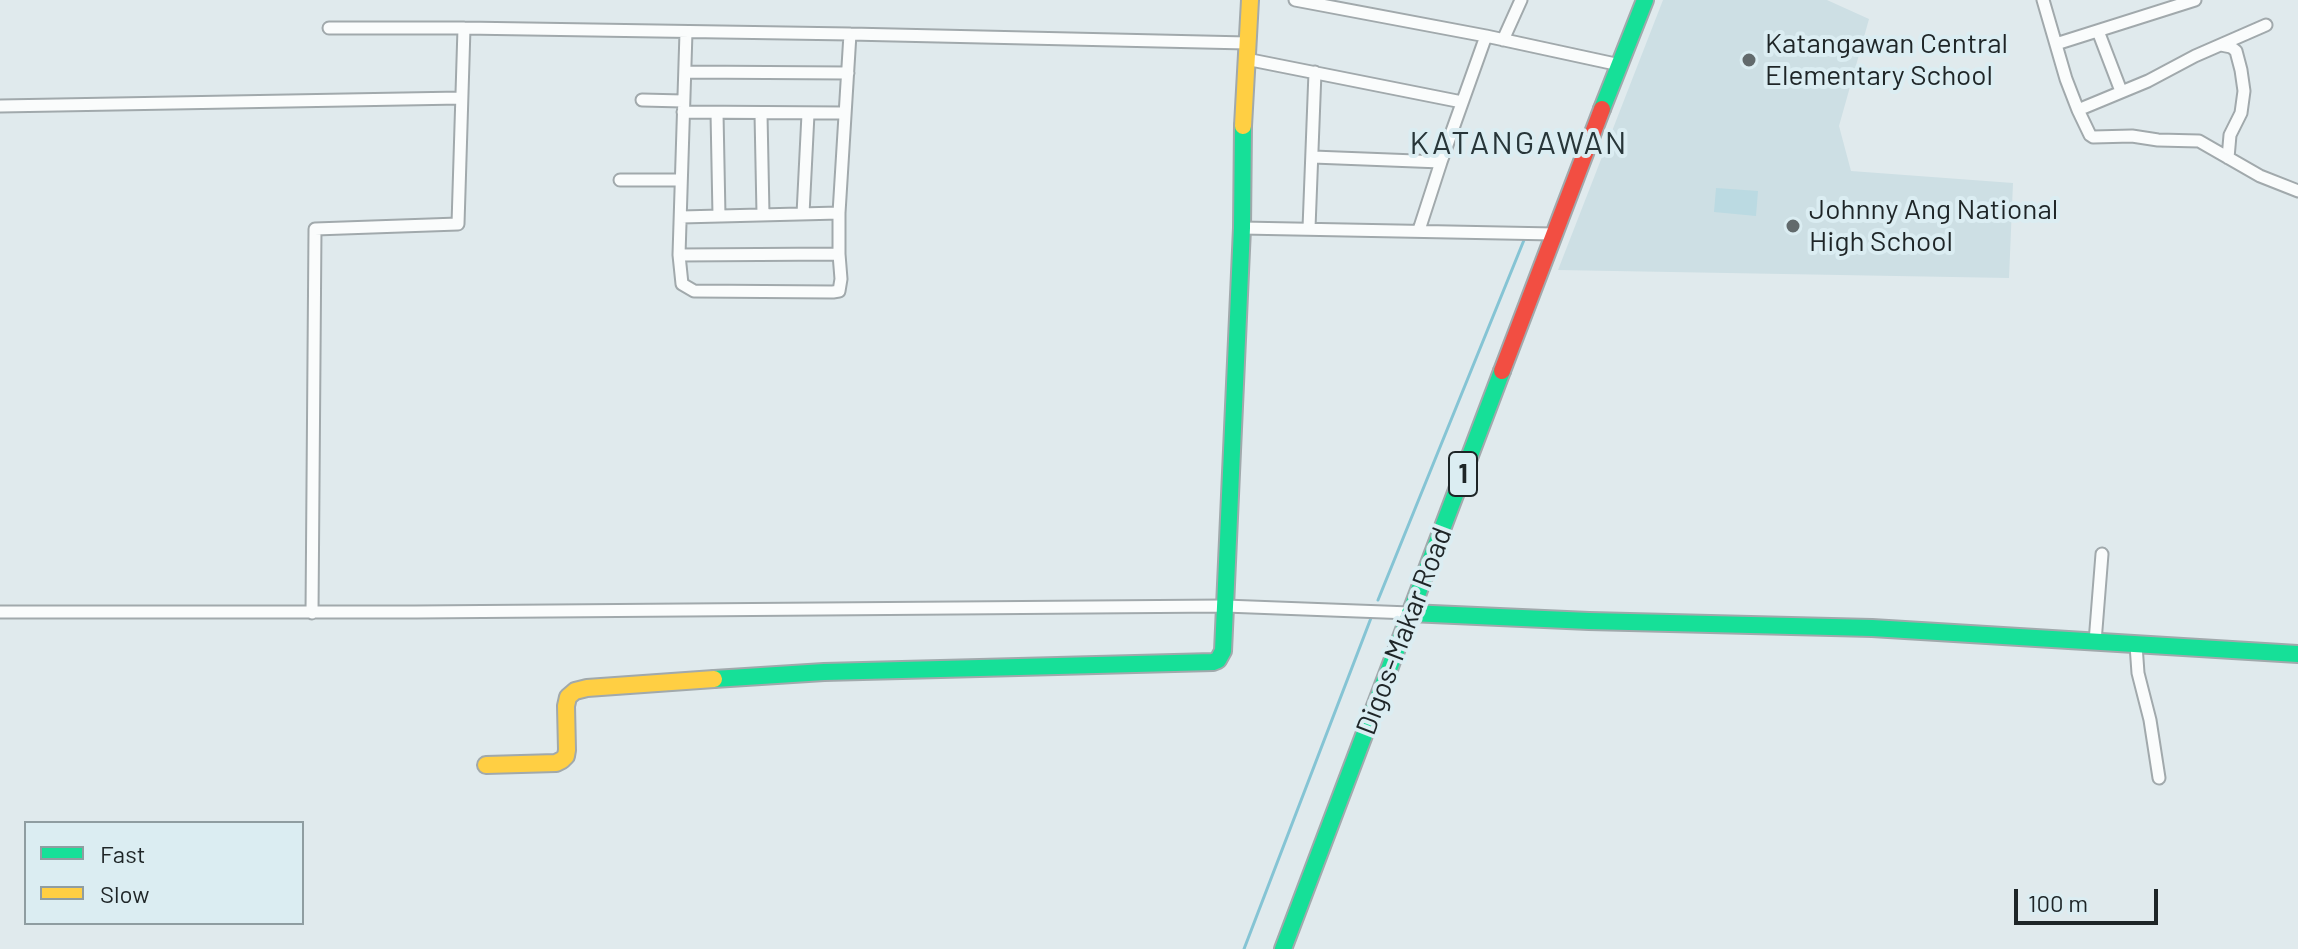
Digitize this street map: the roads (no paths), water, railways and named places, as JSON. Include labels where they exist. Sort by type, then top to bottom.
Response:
[{"type":"main road","points":[[486,765],[556,763],[562,760],[567,750],[568,697],[575,691],[587,688],[824,672],[1213,662],[1222,656],[1250,0]]},
{"type":"main road","name":"Digos-Makar Road","points":[[1283,949],[1620,65],[1641,1]]},
{"type":"main road","points":[[1410,613],[1872,628],[2298,654]]},
{"type":"street","points":[[1295,0],[1324,3],[1620,65]]},
{"type":"street","points":[[1503,40],[1521,0]]},
{"type":"street","points":[[2043,0],[2063,70],[2090,135],[2199,141],[2260,176],[2298,191]]},
{"type":"street","points":[[2056,44],[2098,31],[2158,5],[2195,0]]},
{"type":"street","points":[[2078,110],[2148,81],[2195,56],[2266,25]]},
{"type":"street","points":[[329,28],[850,34],[1246,51],[1315,72],[1462,102]]},
{"type":"street","points":[[312,613],[315,229],[458,224],[464,28]]},
{"type":"street","points":[[2098,31],[2121,91]]},
{"type":"street","points":[[686,32],[679,255],[682,284],[694,291],[839,291],[839,213],[850,34]]},
{"type":"street","points":[[1419,230],[1486,36]]},
{"type":"street","points":[[2221,45],[2236,51],[2244,91],[2241,113],[2230,135],[2228,158]]},
{"type":"street","points":[[685,72],[848,73]]},
{"type":"street","points":[[1309,228],[1315,72]]},
{"type":"street","points":[[0,106],[461,98]]},
{"type":"street","points":[[642,100],[717,113],[845,113]]},
{"type":"street","points":[[717,113],[719,216]]},
{"type":"street","points":[[761,114],[763,214]]},
{"type":"street","points":[[803,214],[808,114]]},
{"type":"street","points":[[1313,157],[1441,162]]},
{"type":"street","points":[[620,180],[681,180]]},
{"type":"street","points":[[681,217],[839,213]]},
{"type":"street","points":[[1242,228],[1554,234]]},
{"type":"street","points":[[679,255],[839,254]]},
{"type":"street","points":[[2095,642],[2102,554]]},
{"type":"street","points":[[0,612],[312,613],[1225,606],[1410,613]]},
{"type":"street","points":[[2136,645],[2138,673],[2150,720],[2159,778]]},
{"type":"waterway","points":[[1378,600],[1524,240]]},
{"type":"waterway","points":[[1244,949],[1371,618]]},
{"type":"place","name":"Katangawan Central Elementary School","points":[[1749,60]]},
{"type":"place","name":"Johnny Ang National High School","points":[[1793,226]]},
{"type":"district","name":"KATANGAWAN","points":[[1519,143]]}]
